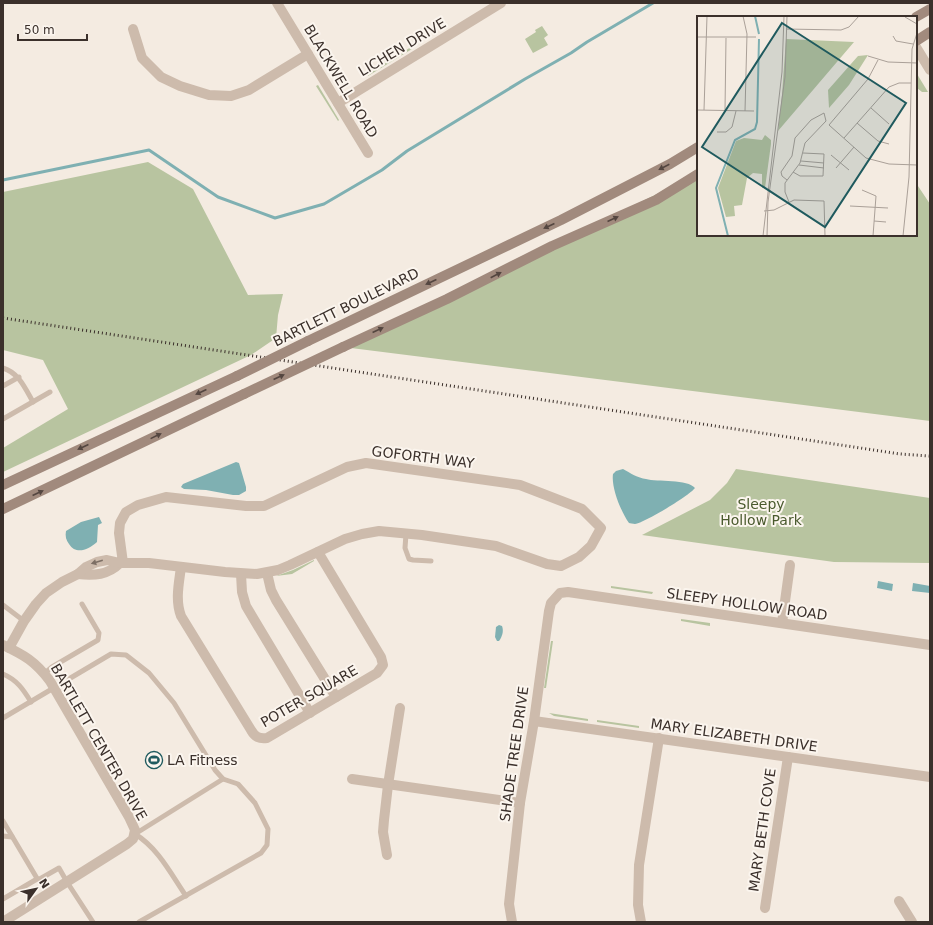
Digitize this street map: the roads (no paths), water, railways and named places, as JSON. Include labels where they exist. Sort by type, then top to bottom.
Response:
[{"type":"main road","points":[[917,16],[930,9]]},
{"type":"main road","points":[[917,40],[930,32]]},
{"type":"main road","name":"BARTLETT BOULEVARD","points":[[3,485],[237,376],[562,220],[670,164],[697,148]]},
{"type":"main road","points":[[3,509],[447,299],[552,246],[656,200],[697,175]]},
{"type":"street","name":"BLACKWELL ROAD","points":[[277,3],[368,152]]},
{"type":"street","name":"LICHEN DRIVE","points":[[338,103],[501,3]]},
{"type":"street","points":[[134,29],[142,58],[161,77],[189,89],[214,95],[231,96],[249,90],[308,54]]},
{"type":"street","points":[[917,49],[930,70]]},
{"type":"street","name":"GOFORTH WAY","points":[[121,563],[119,533],[120,523],[126,512],[138,505],[155,499],[170,497],[246,506],[264,506],[347,467],[366,463],[520,485],[582,510],[601,528],[591,546],[579,557],[561,566],[547,564],[496,546],[406,534]]},
{"type":"street","points":[[6,646],[36,604],[46,593],[62,582],[78,574],[98,575],[110,571],[121,563],[143,563],[240,574],[267,572],[290,565],[345,539],[362,534],[379,531],[406,534]]},
{"type":"street","name":"POTER SQUARE","points":[[181,567],[178,599],[179,611],[255,736],[258,738],[267,738],[377,673],[383,662],[318,552]]},
{"type":"street","points":[[782,623],[790,565]]},
{"type":"street","points":[[267,572],[271,590],[276,600],[336,697]]},
{"type":"street","points":[[240,574],[242,592],[246,606],[310,713]]},
{"type":"street","name":"SLEEPY HOLLOW ROAD","points":[[560,593],[568,592],[930,645]]},
{"type":"street","name":"SHADE TREE DRIVE","points":[[512,922],[509,904],[520,803],[534,721],[549,610],[551,603],[560,593]]},
{"type":"street","name":"BARTLETT CENTER DRIVE","points":[[3,922],[127,844],[136,834],[129,817],[54,688],[44,674],[26,656],[6,646]]},
{"type":"street","points":[[387,855],[383,832],[388,785],[400,708]]},
{"type":"street","name":"MARY ELIZABETH DRIVE","points":[[534,721],[930,777]]},
{"type":"street","points":[[641,922],[638,905],[639,865],[658,738]]},
{"type":"street","name":"MARY BETH COVE","points":[[765,908],[788,757]]},
{"type":"street","points":[[352,780],[520,803]]},
{"type":"street","points":[[899,901],[912,922]]},
{"type":"lane","points":[[3,368],[11,370],[19,378],[33,402]]},
{"type":"lane","points":[[3,386],[19,378]]},
{"type":"lane","points":[[3,419],[50,392]]},
{"type":"lane","points":[[406,534],[405,548],[409,559],[431,561]]},
{"type":"lane","points":[[44,674],[98,640],[99,633],[82,604]]},
{"type":"lane","points":[[3,605],[24,621]]},
{"type":"lane","points":[[3,718],[111,654],[126,655],[149,673],[174,703],[215,770],[223,779],[238,784],[255,804],[268,829],[267,845],[261,853],[139,922]]},
{"type":"lane","points":[[3,674],[15,680],[23,688],[31,702]]},
{"type":"lane","points":[[186,896],[153,847],[146,840],[136,834],[223,779]]},
{"type":"lane","points":[[3,821],[37,879]]},
{"type":"lane","points":[[3,836],[12,837]]},
{"type":"lane","points":[[3,899],[59,868],[93,922]]},
{"type":"water","points":[[236,462],[239,463],[246,487],[246,491],[239,495],[206,490],[184,489],[181,487],[183,484]]},
{"type":"water","points":[[623,469],[643,478],[686,483],[695,488],[676,503],[647,519],[635,524],[629,523],[617,499],[613,479],[613,474],[616,471]]},
{"type":"water","points":[[99,517],[102,523],[98,525],[97,542],[82,550],[72,547],[66,539],[66,531],[81,522]]},
{"type":"water","points":[[878,581],[893,584],[892,591],[877,588]]},
{"type":"water","points":[[913,583],[930,586],[930,593],[912,591]]},
{"type":"water","points":[[499,625],[502,626],[503,632],[499,641],[497,641],[495,637],[496,627]]},
{"type":"waterway","points":[[3,180],[149,150],[218,197],[275,218],[324,204],[382,170],[407,151],[653,3]]},
{"type":"railway","points":[[3,318],[900,454],[930,456]]},
{"type":"place","name":"LA Fitness","points":[[154,760]]},
{"type":"park label","name":"Sleepy Hollow Park","points":[[761,512]]}]
